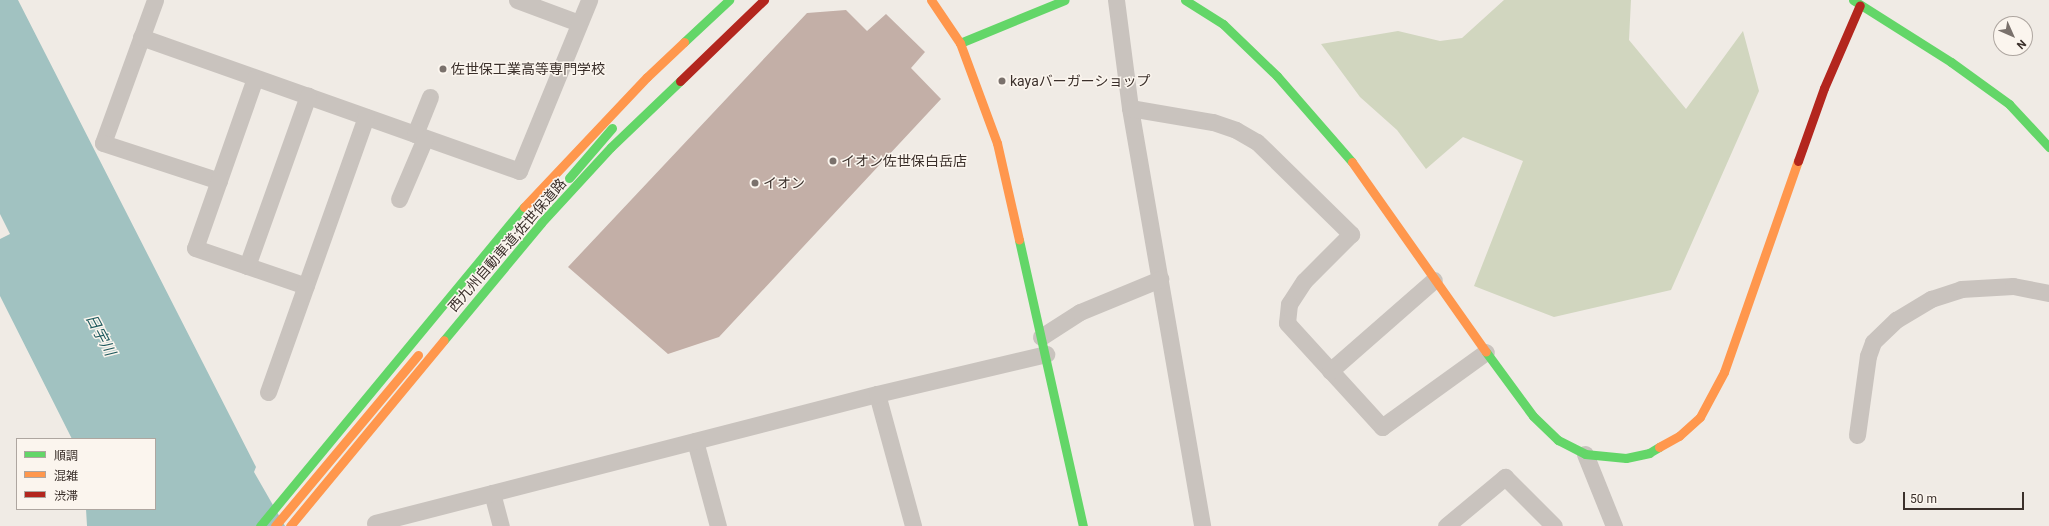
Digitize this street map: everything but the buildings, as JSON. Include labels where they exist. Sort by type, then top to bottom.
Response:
[{"type":"main road","points":[[434,337],[623,114],[726,0]]},
{"type":"main road","name":"西九州自動車道;佐世保道路","points":[[260,526],[519,212],[587,138],[729,0]]},
{"type":"main road","name":"西九州自動車道;佐世保道路","points":[[290,526],[542,223],[611,147],[764,0]]},
{"type":"main road","points":[[931,0],[960,43],[997,142],[1046,354],[1083,526]]},
{"type":"main road","points":[[960,43],[1065,0]]},
{"type":"main road","points":[[1186,0],[1224,24],[1277,76],[1349,158],[1434,280],[1533,416],[1558,440],[1585,454],[1626,458],[1649,453],[1679,436],[1700,417],[1724,372],[1824,88],[1856,2],[1952,62],[2009,104],[2049,147]]},
{"type":"main road","points":[[275,526],[336,451],[423,349]]},
{"type":"main road","points":[[303,526],[336,451]]},
{"type":"street","points":[[155,0],[103,143],[219,181]]},
{"type":"street","points":[[517,0],[580,23]]},
{"type":"street","points":[[1116,0],[1130,108],[1202,526]]},
{"type":"street","points":[[141,37],[519,171],[590,1]]},
{"type":"street","points":[[255,78],[196,248],[306,286]]},
{"type":"street","points":[[247,266],[308,96]]},
{"type":"street","points":[[399,199],[420,136],[430,97]]},
{"type":"street","points":[[1130,108],[1214,122],[1236,130],[1257,142],[1351,234],[1304,281],[1289,304],[1287,324],[1382,428],[1486,352]]},
{"type":"street","points":[[268,392],[366,117]]},
{"type":"street","points":[[1041,337],[1080,312],[1160,279]]},
{"type":"street","points":[[1330,371],[1434,280]]},
{"type":"street","points":[[1857,435],[1868,356],[1873,342],[1896,320],[1931,300],[1961,289],[2013,286],[2049,293]]},
{"type":"street","points":[[375,523],[877,394],[1046,354]]},
{"type":"street","points":[[877,394],[913,526]]},
{"type":"street","points":[[695,441],[718,526]]},
{"type":"street","points":[[1585,454],[1614,526]]},
{"type":"street","points":[[1446,526],[1505,477],[1554,526]]},
{"type":"street","points":[[492,494],[501,526]]},
{"type":"green space","points":[[1504,0],[1631,0],[1629,40],[1686,109],[1743,31],[1759,91],[1671,290],[1554,317],[1474,286],[1523,161],[1463,137],[1426,169],[1397,130],[1360,97],[1321,44],[1398,31],[1440,41],[1462,38]]},
{"type":"water","name":"日宇川","points":[[0,0],[18,0],[256,467],[254,472],[285,526],[87,526],[86,510],[156,510],[156,438],[71,438],[0,296],[0,239],[10,234],[0,214]]},
{"type":"traffic: fast","points":[[684,42],[729,0]]},
{"type":"traffic: fast","points":[[960,43],[1065,0]]},
{"type":"traffic: fast","points":[[1185,0],[1223,24],[1277,76],[1352,162]]},
{"type":"traffic: fast","points":[[1853,0],[1951,62],[2009,104],[2049,147]]},
{"type":"traffic: fast","points":[[444,340],[541,223],[611,147],[680,81]]},
{"type":"traffic: fast","points":[[569,178],[612,128]]},
{"type":"traffic: fast","points":[[260,526],[524,207]]},
{"type":"traffic: fast","points":[[1019,240],[1083,526]]},
{"type":"traffic: fast","points":[[1486,352],[1533,416],[1558,440],[1585,454],[1626,458],[1649,453],[1659,447]]},
{"type":"traffic: slow","points":[[931,0],[960,43],[997,143],[1019,240]]},
{"type":"traffic: slow","points":[[524,207],[647,77],[684,42]]},
{"type":"traffic: slow","points":[[1659,447],[1679,436],[1700,417],[1724,372],[1798,161]]},
{"type":"traffic: slow","points":[[1352,162],[1486,352]]},
{"type":"traffic: slow","points":[[290,526],[444,340]]},
{"type":"traffic: slow","points":[[275,526],[418,355]]},
{"type":"traffic: jam","points":[[680,81],[764,0]]},
{"type":"traffic: jam","points":[[1798,161],[1824,88],[1860,5]]},
{"type":"place","name":"佐世保工業高等専門学校","points":[[443,69]]},
{"type":"place","name":"kayaバーガーショップ","points":[[1002,81]]},
{"type":"place","name":"イオン佐世保白岳店","points":[[833,161]]},
{"type":"place","name":"イオン","points":[[755,183]]}]
